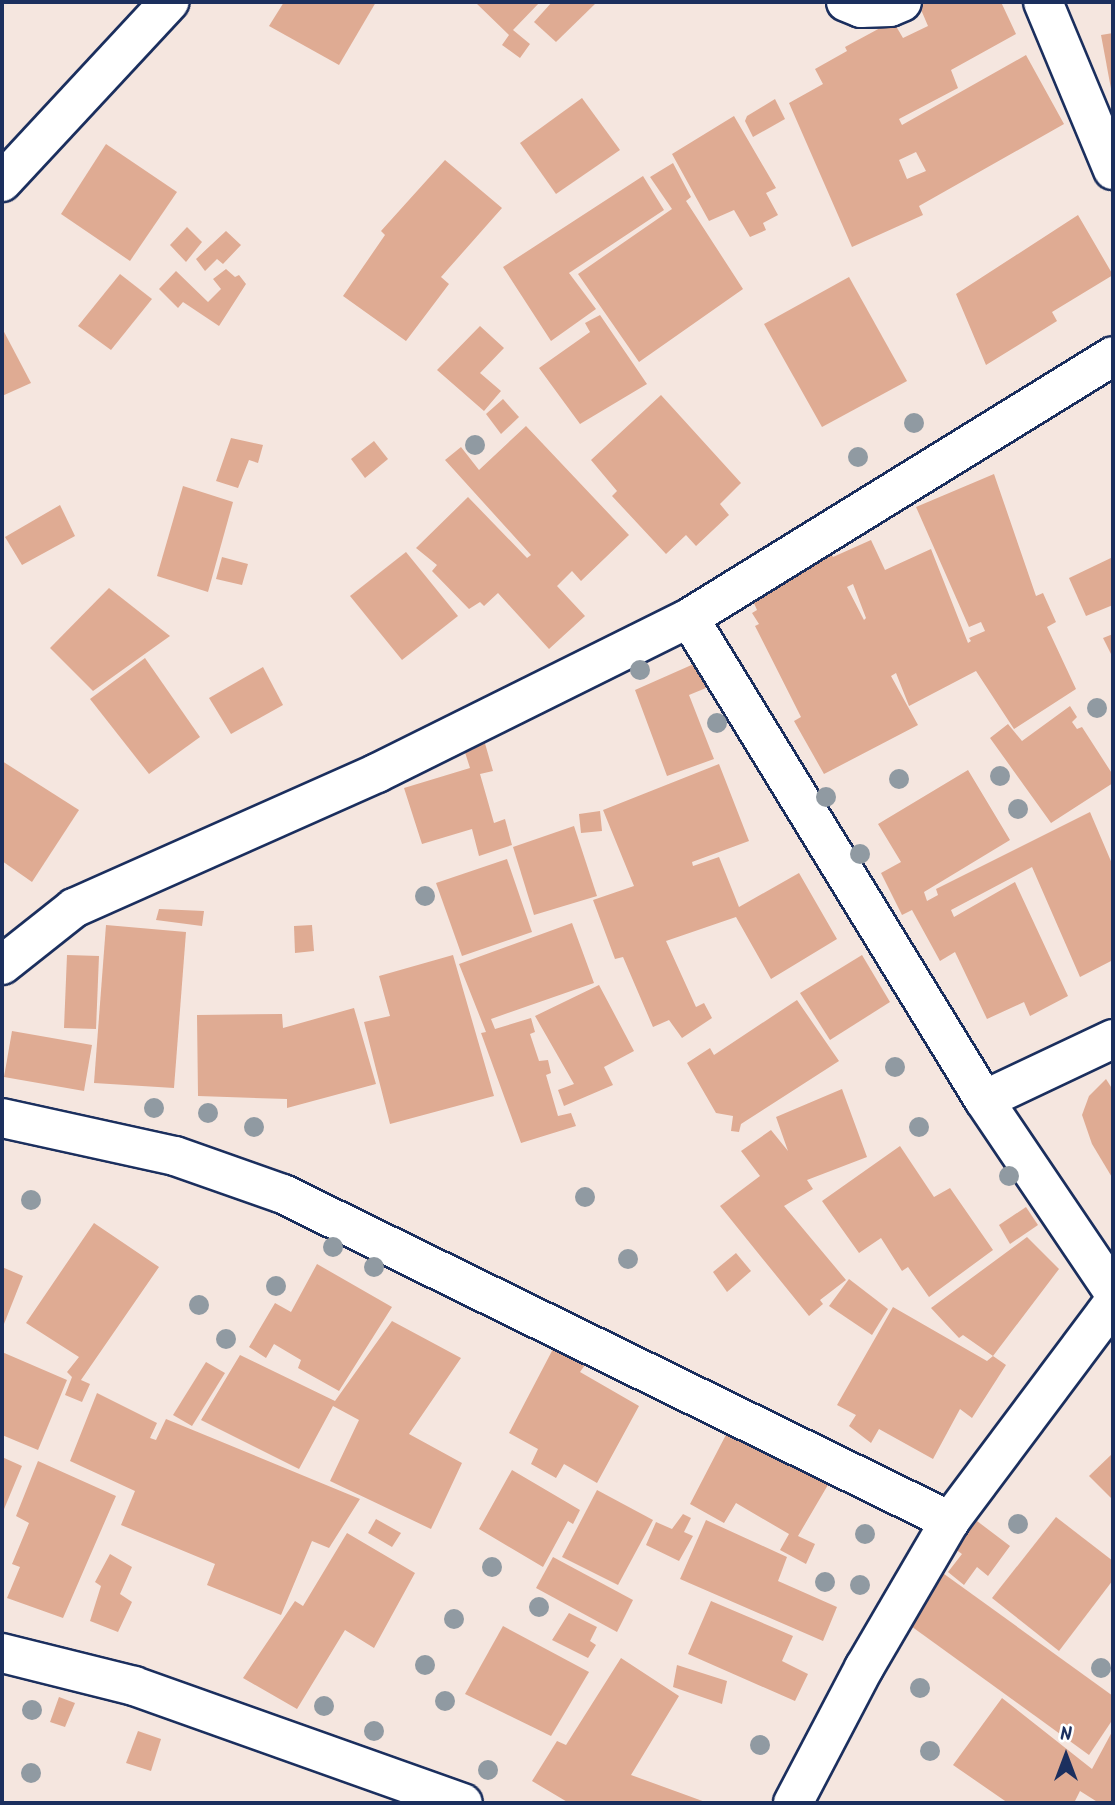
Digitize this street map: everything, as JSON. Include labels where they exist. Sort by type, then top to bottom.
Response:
[{"type":"street","points":[[2,182],[169,2]]},
{"type":"street","points":[[846,2],[861,8],[890,8],[902,2]]},
{"type":"street","points":[[1043,2],[1113,170]]},
{"type":"street","points":[[2,965],[74,908],[377,773],[689,618],[1113,356]]},
{"type":"street","points":[[689,618],[984,1100],[1113,1291]]},
{"type":"street","points":[[984,1100],[1113,1039]]},
{"type":"street","points":[[2,1118],[174,1156],[283,1194],[950,1521]]},
{"type":"street","points":[[793,1803],[864,1668],[950,1521],[1113,1303]]},
{"type":"street","points":[[2,1653],[134,1686],[463,1803]]},
{"type":"building","points":[[284,2],[376,2],[339,65],[269,26]]},
{"type":"building","points":[[475,2],[540,2],[513,30],[530,44],[520,58],[502,45],[509,35]]},
{"type":"building","points":[[552,2],[597,2],[556,42],[534,22]]},
{"type":"building","points":[[924,2],[1001,2],[1016,34],[951,70],[958,88],[899,119],[902,125],[1026,55],[1064,124],[919,206],[923,215],[852,247],[789,103],[823,84],[815,69],[847,51],[845,47],[893,21],[903,38],[928,26],[919,5]],"holes":[[[916,152],[926,171],[907,179],[899,160]]]},
{"type":"building","points":[[1113,33],[1113,94],[1112,94],[1101,35]]},
{"type":"building","points":[[582,98],[620,150],[556,194],[520,143]]},
{"type":"building","points":[[775,99],[785,119],[753,137],[745,121],[747,116]]},
{"type":"building","points":[[734,116],[776,188],[766,193],[778,215],[763,223],[766,230],[750,237],[734,210],[709,221],[672,154]]},
{"type":"building","points":[[106,144],[177,192],[130,261],[61,214]]},
{"type":"building","points":[[445,160],[502,208],[441,277],[449,284],[406,341],[343,296],[385,235],[381,231]]},
{"type":"building","points":[[673,163],[691,197],[686,201],[743,289],[639,362],[578,274],[672,209],[650,177]]},
{"type":"building","points":[[643,176],[664,210],[569,273],[596,309],[551,341],[503,267]]},
{"type":"building","points":[[1078,215],[1113,275],[1052,312],[1057,321],[986,365],[956,294]]},
{"type":"building","points":[[187,227],[202,242],[186,262],[170,245]]},
{"type":"building","points":[[226,231],[241,245],[223,264],[217,259],[205,271],[196,259]]},
{"type":"building","points":[[226,269],[235,277],[239,275],[246,284],[219,326],[183,302],[178,308],[159,289],[176,271],[208,302],[221,289],[213,279]]},
{"type":"building","points":[[120,274],[152,299],[111,350],[78,326]]},
{"type":"building","points":[[849,277],[907,381],[822,427],[764,324]]},
{"type":"building","points":[[600,315],[647,384],[580,424],[539,368],[590,332],[585,323]]},
{"type":"building","points":[[480,326],[504,348],[480,373],[501,391],[484,411],[437,370]]},
{"type":"building","points":[[2,328],[31,383],[2,396]]},
{"type":"building","points":[[661,395],[741,483],[720,504],[729,515],[696,546],[686,535],[666,554],[612,496],[617,491],[591,460]]},
{"type":"building","points":[[503,399],[519,417],[501,434],[486,414]]},
{"type":"building","points":[[526,426],[629,535],[581,581],[572,571],[557,586],[585,616],[549,649],[498,593],[484,606],[480,602],[469,609],[432,571],[437,565],[416,548],[468,497],[527,558],[531,555],[445,460],[461,447],[479,470]]},
{"type":"building","points":[[231,438],[263,445],[258,463],[249,460],[238,488],[216,481]]},
{"type":"building","points":[[374,441],[388,459],[365,478],[351,459]]},
{"type":"building","points":[[994,474],[1036,596],[1043,593],[1056,622],[1047,627],[1076,689],[1014,729],[976,671],[909,706],[896,673],[891,676],[918,725],[824,774],[794,721],[801,717],[755,626],[759,624],[752,613],[757,610],[753,601],[830,552],[833,557],[871,540],[885,570],[931,549],[968,643],[971,641],[969,638],[985,631],[981,622],[969,627],[916,507]],"holes":[[[853,584],[866,618],[864,620],[847,587]]]},
{"type":"building","points":[[183,486],[233,502],[208,592],[157,576]]},
{"type":"building","points":[[60,505],[75,536],[22,565],[5,537]]},
{"type":"building","points":[[406,552],[458,616],[402,660],[350,596]]},
{"type":"building","points":[[222,557],[248,564],[242,585],[216,579]]},
{"type":"building","points":[[1113,557],[1113,605],[1086,616],[1069,578]]},
{"type":"building","points":[[109,588],[170,636],[93,691],[50,648]]},
{"type":"building","points":[[1113,634],[1113,658],[1103,638]]},
{"type":"building","points":[[145,658],[200,737],[149,774],[90,699]]},
{"type":"building","points":[[696,663],[706,688],[689,695],[714,759],[667,776],[635,690]]},
{"type":"building","points":[[263,667],[283,705],[231,734],[209,698]]},
{"type":"building","points":[[1070,706],[1077,717],[1072,722],[1077,729],[1082,727],[1113,775],[1113,783],[1051,823],[990,738],[1008,724],[1022,741]]},
{"type":"building","points":[[484,740],[493,771],[480,774],[494,823],[505,819],[512,845],[479,856],[472,829],[422,844],[404,788],[470,768],[463,746]]},
{"type":"building","points":[[2,761],[79,810],[32,882],[2,861]]},
{"type":"building","points":[[719,764],[749,841],[692,862],[693,866],[719,857],[739,907],[799,873],[837,939],[771,979],[736,917],[666,941],[696,1007],[704,1003],[712,1018],[682,1038],[669,1020],[653,1027],[623,957],[615,959],[593,900],[634,886],[603,810]]},
{"type":"building","points":[[968,770],[1010,840],[924,892],[927,901],[938,895],[936,889],[1090,812],[1113,866],[1113,960],[1080,977],[1032,867],[951,910],[954,917],[1015,882],[1068,996],[1030,1016],[1024,1002],[987,1019],[955,952],[940,961],[912,910],[902,915],[881,873],[901,862],[878,824]]},
{"type":"building","points":[[600,811],[602,831],[581,833],[579,814]]},
{"type":"building","points":[[574,826],[597,896],[534,915],[513,847]]},
{"type":"building","points":[[507,859],[532,932],[462,956],[436,883]]},
{"type":"building","points":[[159,909],[204,911],[202,926],[156,920]]},
{"type":"building","points":[[572,923],[594,983],[491,1019],[495,1029],[531,1018],[535,1032],[530,1034],[539,1061],[548,1060],[551,1073],[546,1075],[558,1116],[571,1113],[576,1126],[521,1143],[481,1033],[486,1032],[459,964]]},
{"type":"building","points":[[106,925],[186,932],[174,1088],[94,1083]]},
{"type":"building","points":[[312,925],[314,951],[295,953],[294,926]]},
{"type":"building","points":[[67,955],[99,956],[96,1029],[64,1028]]},
{"type":"building","points":[[453,955],[494,1096],[390,1124],[364,1022],[390,1016],[379,976]]},
{"type":"building","points":[[862,955],[890,1002],[830,1040],[800,993]]},
{"type":"building","points":[[599,985],[634,1051],[604,1067],[613,1085],[564,1106],[558,1090],[574,1084],[535,1016]]},
{"type":"building","points":[[797,1000],[839,1061],[741,1124],[739,1132],[731,1131],[733,1116],[716,1113],[687,1063],[710,1048],[714,1055]]},
{"type":"building","points":[[354,1008],[376,1084],[287,1108],[287,1099],[198,1096],[197,1015],[282,1014],[283,1028]]},
{"type":"building","points":[[12,1031],[92,1045],[84,1091],[4,1077]]},
{"type":"building","points":[[1106,1079],[1113,1090],[1113,1179],[1092,1144],[1082,1115],[1089,1096]]},
{"type":"building","points":[[842,1089],[867,1157],[807,1180],[813,1189],[784,1206],[846,1280],[820,1300],[823,1304],[809,1316],[720,1206],[760,1176],[741,1151],[771,1130],[788,1151],[776,1117]]},
{"type":"building","points":[[900,1146],[934,1197],[950,1188],[993,1250],[929,1297],[908,1267],[902,1271],[881,1238],[859,1253],[822,1201]]},
{"type":"building","points":[[1026,1207],[1038,1225],[1010,1244],[999,1225]]},
{"type":"building","points":[[94,1223],[159,1267],[81,1380],[90,1384],[82,1402],[65,1395],[72,1377],[67,1372],[79,1357],[26,1323]]},
{"type":"building","points":[[1027,1237],[1059,1269],[993,1356],[963,1335],[959,1338],[931,1308]]},
{"type":"building","points":[[736,1253],[751,1271],[727,1292],[713,1272]]},
{"type":"building","points":[[317,1264],[392,1307],[339,1391],[298,1368],[301,1360],[274,1344],[266,1358],[249,1347],[275,1303],[291,1312]]},
{"type":"building","points":[[2,1267],[23,1276],[2,1329]]},
{"type":"building","points":[[849,1279],[888,1309],[872,1335],[829,1306]]},
{"type":"building","points":[[893,1307],[987,1361],[993,1356],[1006,1365],[972,1418],[960,1409],[933,1459],[879,1429],[871,1443],[849,1426],[856,1415],[837,1405]]},
{"type":"building","points":[[392,1321],[461,1358],[409,1434],[462,1463],[431,1529],[330,1481],[359,1420],[333,1406],[299,1469],[201,1420],[240,1355],[335,1401]]},
{"type":"building","points":[[553,1349],[585,1365],[580,1372],[639,1406],[597,1483],[564,1464],[556,1478],[531,1464],[538,1449],[509,1433]]},
{"type":"building","points":[[2,1352],[67,1380],[38,1450],[2,1435]]},
{"type":"building","points":[[206,1362],[225,1373],[192,1426],[173,1415]]},
{"type":"building","points":[[97,1393],[157,1423],[150,1438],[156,1440],[166,1419],[360,1499],[329,1548],[312,1541],[281,1615],[207,1585],[215,1564],[121,1525],[135,1491],[70,1461]]},
{"type":"building","points":[[729,1429],[832,1478],[798,1536],[815,1544],[806,1564],[780,1550],[789,1534],[736,1503],[724,1523],[690,1504]]},
{"type":"building","points":[[1113,1453],[1113,1500],[1089,1476]]},
{"type":"building","points":[[2,1457],[22,1466],[2,1514]]},
{"type":"building","points":[[38,1461],[116,1496],[63,1618],[7,1598],[20,1567],[12,1564],[29,1523],[16,1516]]},
{"type":"building","points":[[512,1470],[580,1510],[573,1524],[568,1521],[543,1567],[479,1529]]},
{"type":"building","points":[[597,1490],[653,1520],[618,1585],[562,1557]]},
{"type":"building","points":[[683,1514],[691,1518],[684,1532],[693,1536],[679,1561],[646,1545],[656,1522],[672,1529]]},
{"type":"building","points":[[1056,1517],[1113,1561],[1113,1580],[1059,1651],[992,1598]]},
{"type":"building","points":[[376,1519],[401,1533],[392,1547],[368,1533]]},
{"type":"building","points":[[706,1520],[787,1557],[778,1581],[837,1607],[823,1641],[680,1579]]},
{"type":"building","points":[[977,1521],[1010,1546],[988,1576],[977,1567],[964,1585],[948,1572],[962,1554],[955,1549]]},
{"type":"building","points":[[347,1533],[415,1573],[374,1648],[345,1630],[297,1709],[243,1678],[295,1601],[303,1606]]},
{"type":"building","points":[[110,1554],[132,1567],[120,1594],[132,1602],[118,1632],[90,1621],[101,1586],[95,1582]]},
{"type":"building","points":[[553,1557],[633,1600],[617,1632],[536,1588]]},
{"type":"building","points":[[940,1571],[1113,1696],[1113,1719],[1089,1755],[904,1621]]},
{"type":"building","points":[[711,1601],[793,1636],[782,1661],[808,1674],[795,1701],[688,1654]]},
{"type":"building","points":[[569,1613],[597,1627],[590,1641],[596,1645],[588,1658],[552,1640]]},
{"type":"building","points":[[503,1626],[589,1672],[551,1736],[465,1694]]},
{"type":"building","points":[[621,1658],[679,1696],[631,1775],[708,1803],[569,1803],[532,1781],[557,1741],[566,1745]]},
{"type":"building","points":[[677,1665],[727,1681],[722,1704],[673,1687]]},
{"type":"building","points":[[59,1697],[75,1703],[65,1727],[50,1722]]},
{"type":"building","points":[[1002,1698],[1092,1769],[1113,1730],[1113,1803],[1099,1803],[1080,1791],[1074,1803],[1008,1803],[953,1765]]},
{"type":"building","points":[[138,1731],[161,1739],[151,1771],[126,1763]]}]
